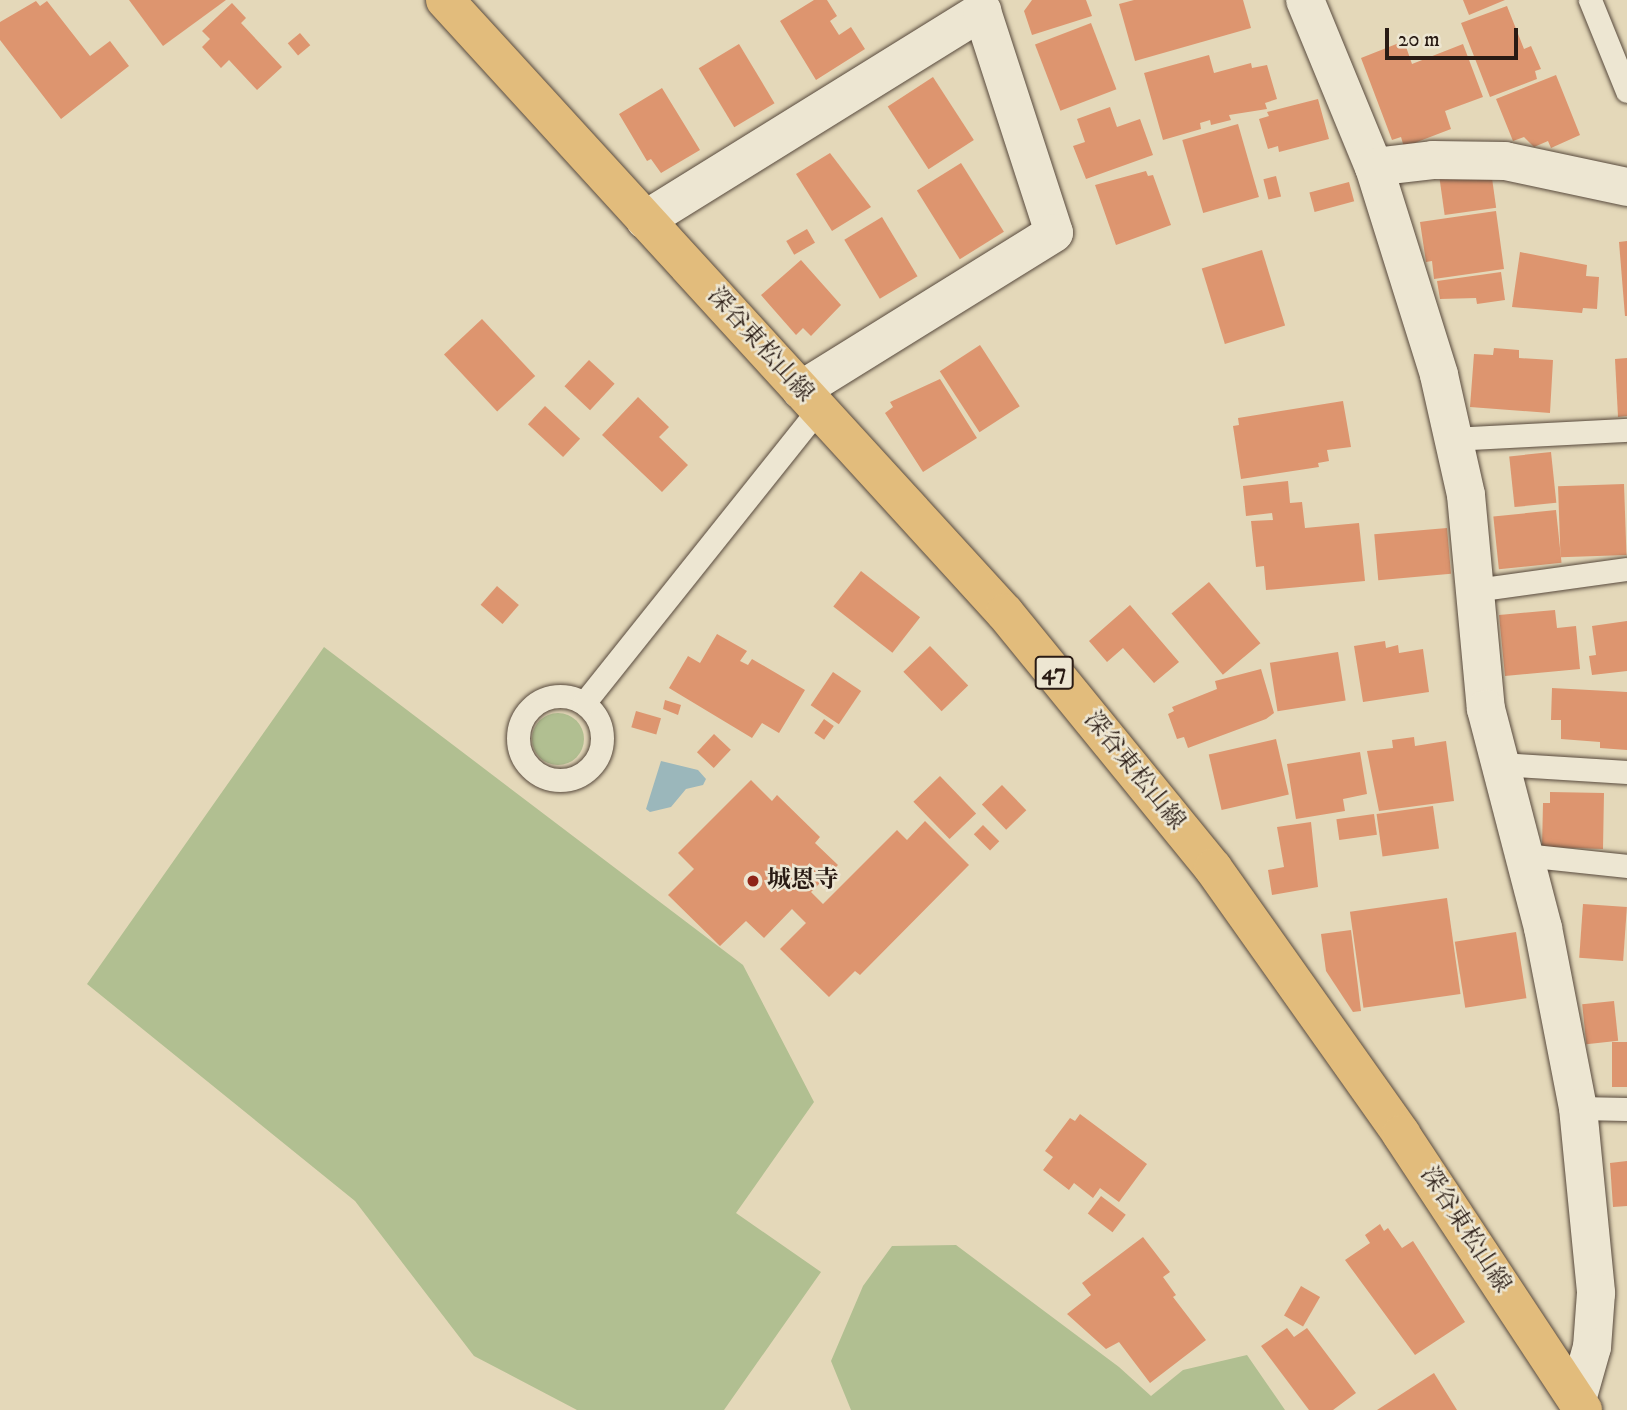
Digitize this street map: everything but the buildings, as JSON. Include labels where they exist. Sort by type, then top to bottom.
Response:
[{"type":"main road","name":"深谷東松山線","points":[[445,0],[1005,613],[1213,868],[1401,1134],[1580,1405]]},
{"type":"street","points":[[1305,0],[1374,167],[1439,375],[1466,495],[1486,709],[1524,855],[1578,1108],[1596,1293],[1592,1347],[1580,1405]]},
{"type":"street","points":[[645,219],[982,11],[1054,233],[810,400]]},
{"type":"street","points":[[1374,167],[1433,160],[1505,161],[1627,187]]},
{"type":"lane","points":[[1590,0],[1627,90]]},
{"type":"lane","points":[[584,702],[810,400]]},
{"type":"lane","points":[[1453,439],[1627,430]]},
{"type":"lane","points":[[1475,590],[1627,569]]},
{"type":"lane","points":[[1500,764],[1627,772]]},
{"type":"lane","points":[[1524,855],[1627,866]]},
{"type":"lane","points":[[1578,1108],[1627,1110]]},
{"type":"green space","points":[[324,647],[743,965],[814,1102],[736,1213],[821,1272],[724,1410],[577,1410],[474,1356],[355,1201],[87,984]]},
{"type":"green space","points":[[558,713],[568,715],[576,721],[582,729],[582,749],[576,757],[568,763],[558,765],[548,763],[540,757],[534,749],[532,739],[534,729],[540,721],[548,715]]},
{"type":"green space","points":[[956,1245],[1119,1367],[1151,1396],[1183,1370],[1247,1355],[1285,1410],[851,1410],[831,1361],[863,1286],[892,1246]]},
{"type":"water","points":[[661,761],[698,770],[706,779],[703,785],[686,789],[671,807],[650,812],[646,809]]},
{"type":"place","name":"城恩寺","points":[[753,881]]}]
